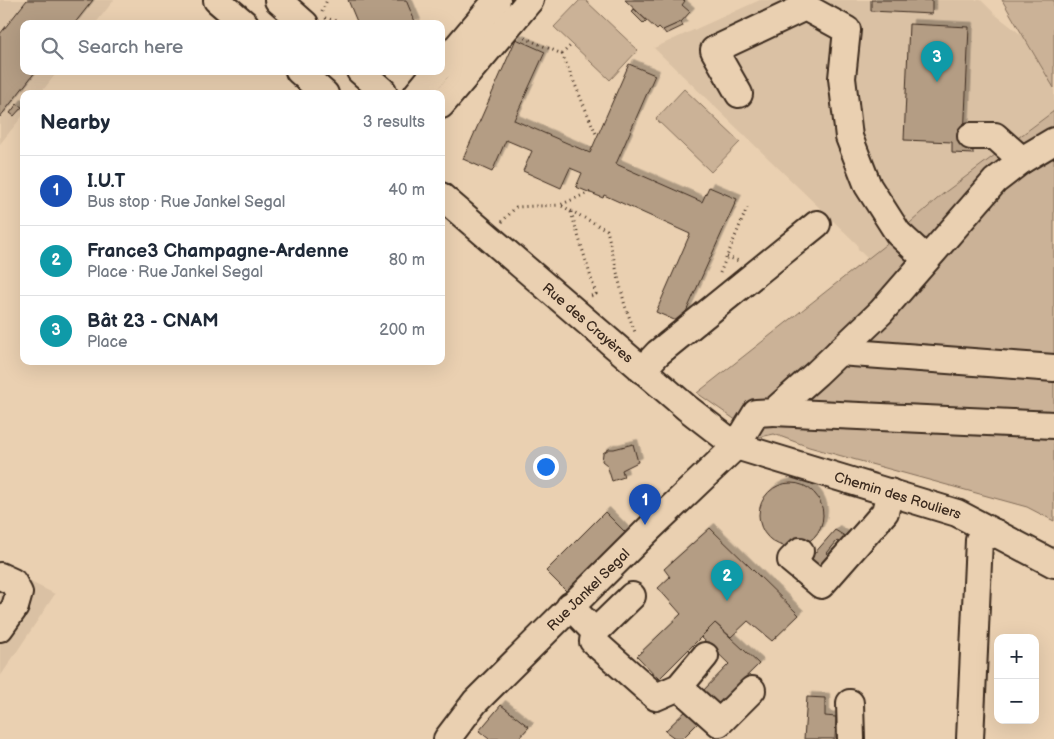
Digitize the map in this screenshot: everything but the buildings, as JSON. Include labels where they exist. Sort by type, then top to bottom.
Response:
[{"type":"street","points":[[217,0],[240,20]]},
{"type":"street","points":[[278,0],[304,20]]},
{"type":"street","points":[[445,61],[497,0]]},
{"type":"street","points":[[445,100],[530,0]]},
{"type":"street","points":[[739,94],[714,50],[805,7],[847,30],[842,78],[849,137],[868,186],[898,233],[926,259]]},
{"type":"street","points":[[304,75],[320,90]]},
{"type":"street","points":[[364,75],[381,90]]},
{"type":"street","points":[[420,90],[433,75]]},
{"type":"street","points":[[971,136],[995,136],[1022,160]]},
{"type":"street","points":[[773,412],[881,312],[995,181],[1022,160],[1054,141]]},
{"type":"street","name":"Rue des Crayères","points":[[445,199],[642,370],[736,446]]},
{"type":"street","points":[[642,370],[658,353],[817,224]]},
{"type":"street","points":[[839,352],[1054,368]]},
{"type":"street","name":"Rue Jankel Segal","points":[[447,739],[475,702],[570,606],[736,446],[756,412],[773,412]]},
{"type":"street","points":[[773,412],[1054,425]]},
{"type":"street","name":"Chemin des Rouliers","points":[[736,446],[957,513],[1054,564]]},
{"type":"street","points":[[800,551],[791,560],[821,586],[885,512],[890,492]]},
{"type":"street","points":[[966,736],[979,540],[996,534]]},
{"type":"street","points":[[0,576],[13,582],[19,594],[15,607],[0,628]]},
{"type":"street","points":[[632,596],[595,632],[593,640],[656,696],[679,687],[706,656]]},
{"type":"street","points":[[570,606],[595,632]]},
{"type":"street","points":[[679,687],[712,731],[752,690]]},
{"type":"street","points":[[850,703],[850,739]]},
{"type":"path","points":[[508,26],[528,40],[562,54],[598,136]]},
{"type":"path","points":[[562,54],[572,44]]},
{"type":"path","points":[[502,222],[516,207],[560,205],[590,192]]},
{"type":"path","points":[[560,205],[607,230],[626,306],[636,336]]},
{"type":"path","points":[[719,275],[747,208]]},
{"type":"path","points":[[571,211],[596,294],[580,302],[573,310]]},
{"type":"shaded area","points":[[0,0],[114,0],[98,20],[20,20],[20,75],[55,75],[43,90],[20,90],[20,119],[0,144]]},
{"type":"shaded area","points":[[580,0],[585,0],[638,50],[610,80],[554,27]]},
{"type":"shaded area","points":[[760,0],[981,0],[996,15],[1023,36],[1054,88],[1054,521],[1027,507],[809,447],[774,434],[706,392],[867,258],[858,249],[857,244],[654,48]]},
{"type":"shaded area","points":[[1002,0],[1054,0],[1054,88]]},
{"type":"shaded area","points":[[684,89],[740,142],[711,172],[656,119]]},
{"type":"shaded area","points":[[1054,111],[1054,521],[1027,507],[809,447],[774,434],[760,437],[697,393],[885,245],[944,193]]},
{"type":"shaded area","points":[[0,567],[55,594],[0,677]]},
{"type":"place","name":"Bât 23 - CNAM","points":[[937,82]]},
{"type":"place","name":"I.U.T","points":[[645,525]]},
{"type":"place","name":"France3 Champagne-Ardenne","points":[[727,601]]}]
